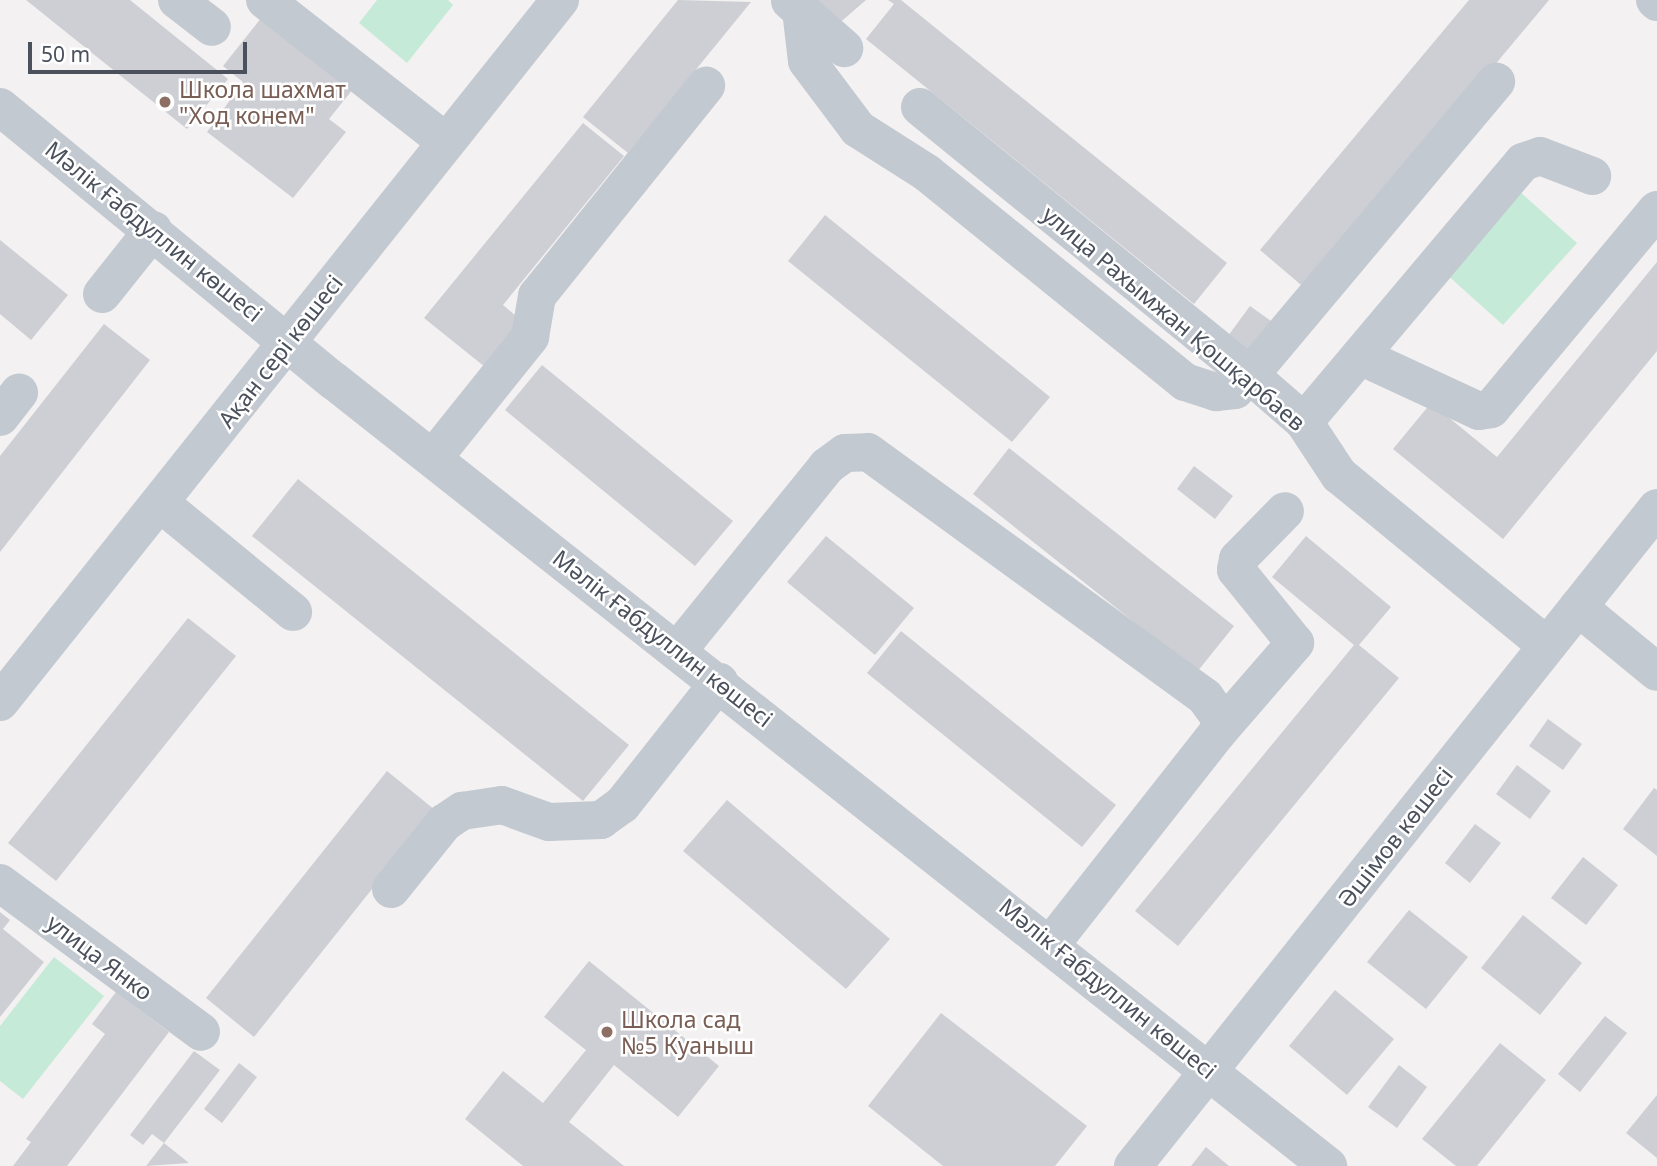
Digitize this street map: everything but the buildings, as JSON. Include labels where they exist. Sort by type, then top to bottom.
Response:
[{"type":"street","points":[[177,0],[212,27]]},
{"type":"street","points":[[265,0],[446,142]]},
{"type":"street","name":"Ақан сері көшесі","points":[[0,702],[560,0]]},
{"type":"street","points":[[795,5],[844,48]]},
{"type":"street","points":[[795,5],[807,61],[858,129],[927,173],[1185,382],[1235,390],[1496,82]]},
{"type":"street","points":[[434,457],[530,337],[537,296],[706,86]]},
{"type":"street","name":"Мәлік Ғабдуллин көшесі","points":[[0,107],[434,457],[1052,943],[1328,1166]]},
{"type":"street","name":"улица Рахымжан Қошқарбаев","points":[[920,107],[1250,375],[1304,422],[1339,475],[1547,646]]},
{"type":"street","points":[[1304,422],[1531,156],[1592,176]]},
{"type":"street","points":[[1360,356],[1479,411],[1491,409],[1657,210]]},
{"type":"street","points":[[102,294],[153,230]]},
{"type":"street","points":[[679,649],[827,466],[845,453],[868,452],[1205,697],[1220,719],[1218,732]]},
{"type":"street","points":[[160,503],[293,612]]},
{"type":"street","name":"Әшімов көшесі","points":[[1133,1166],[1657,508]]},
{"type":"street","points":[[1052,943],[1218,732],[1295,643],[1236,570],[1238,559],[1285,511]]},
{"type":"street","points":[[1578,607],[1657,672]]},
{"type":"street","points":[[391,889],[444,823],[462,811],[502,804],[549,822],[601,820],[622,805],[719,682]]},
{"type":"street","name":"улица Янко","points":[[0,883],[201,1032]]},
{"type":"green space","points":[[377,0],[448,0],[453,5],[407,63],[359,23]]},
{"type":"green space","points":[[1519,191],[1577,243],[1503,325],[1445,273]]},
{"type":"green space","points":[[54,957],[104,996],[23,1099],[0,1081],[0,1026]]},
{"type":"place","name":"Школа шахмат \"Ход конем\"","points":[[165,102]]},
{"type":"place","name":"Школа сад №5 Куаныш","points":[[607,1032]]}]
